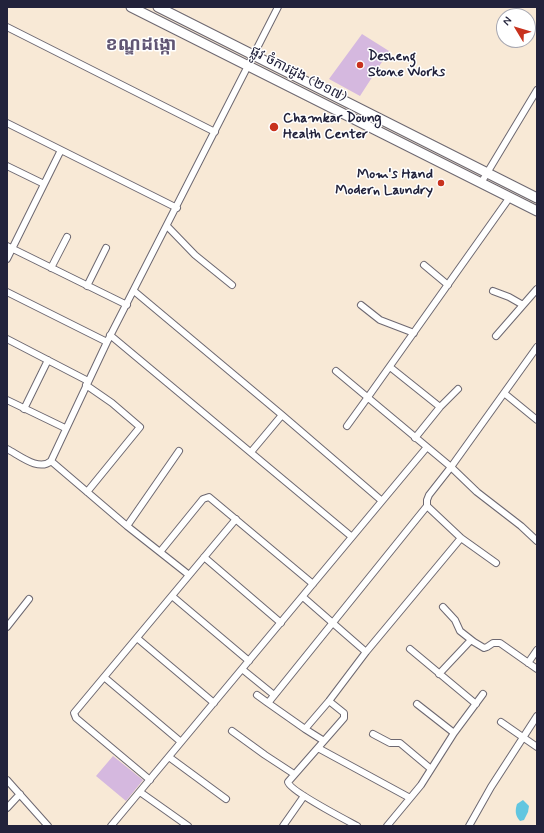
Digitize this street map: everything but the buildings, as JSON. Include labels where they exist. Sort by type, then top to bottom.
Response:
[{"type":"main road","name":"ផ្លូវ ចំការដូង (២១៧)","points":[[131,7],[537,211]]},
{"type":"main road","name":"ផ្លូវ ចំការដូង (២១៧)","points":[[158,7],[537,198]]},
{"type":"street","points":[[7,450],[37,465],[45,465],[51,461],[65,428],[110,336],[177,208],[278,7]]},
{"type":"street","points":[[7,26],[215,132]]},
{"type":"street","points":[[481,183],[537,90]]},
{"type":"street","points":[[7,123],[177,208]]},
{"type":"street","points":[[7,259],[10,248],[61,150]]},
{"type":"street","points":[[7,166],[44,184]]},
{"type":"street","points":[[347,426],[510,197]]},
{"type":"street","points":[[167,226],[195,255],[232,285]]},
{"type":"street","points":[[51,268],[67,237]]},
{"type":"street","points":[[10,248],[127,305]]},
{"type":"street","points":[[87,286],[106,248]]},
{"type":"street","points":[[424,265],[448,284]]},
{"type":"street","points":[[496,336],[537,289]]},
{"type":"street","points":[[134,291],[382,501]]},
{"type":"street","points":[[493,291],[509,297],[523,305]]},
{"type":"street","points":[[7,292],[107,342]]},
{"type":"street","points":[[361,305],[380,320],[414,333]]},
{"type":"street","points":[[110,336],[352,537]]},
{"type":"street","points":[[7,339],[48,360],[87,383],[140,427],[87,492]]},
{"type":"street","points":[[268,703],[427,506],[429,495],[451,467],[537,347]]},
{"type":"street","points":[[24,408],[48,360]]},
{"type":"street","points":[[390,367],[440,407]]},
{"type":"street","points":[[336,371],[451,467],[477,492],[521,526],[537,542]]},
{"type":"street","points":[[415,438],[440,407],[458,390]]},
{"type":"street","points":[[504,393],[537,420]]},
{"type":"street","points":[[7,400],[65,428]]},
{"type":"street","points":[[251,452],[282,415]]},
{"type":"street","points":[[111,826],[427,447]]},
{"type":"street","points":[[127,526],[179,451]]},
{"type":"street","points":[[51,461],[127,526],[189,575]]},
{"type":"street","points":[[160,552],[203,499],[209,497],[313,584]]},
{"type":"street","points":[[427,506],[461,538],[496,563]]},
{"type":"street","points":[[150,780],[76,718],[74,714],[236,519]]},
{"type":"street","points":[[305,729],[329,701],[366,652],[461,538]]},
{"type":"street","points":[[204,557],[281,623]]},
{"type":"street","points":[[172,596],[249,661]]},
{"type":"street","points":[[303,597],[332,624],[366,652]]},
{"type":"street","points":[[7,627],[29,599]]},
{"type":"street","points":[[443,607],[455,620],[460,631],[471,640],[484,648],[493,643],[500,643],[537,669]]},
{"type":"street","points":[[137,638],[214,703]]},
{"type":"street","points":[[439,674],[471,640]]},
{"type":"street","points":[[410,649],[476,704]]},
{"type":"street","points":[[528,663],[537,650]]},
{"type":"street","points":[[242,669],[274,696]]},
{"type":"street","points":[[104,677],[181,742]]},
{"type":"street","points":[[388,826],[431,769],[454,733],[483,694]]},
{"type":"street","points":[[257,695],[324,741]]},
{"type":"street","points":[[329,701],[344,713],[345,716],[294,774],[288,782],[288,785],[304,796],[357,826]]},
{"type":"street","points":[[417,704],[454,733]]},
{"type":"street","points":[[469,826],[491,787],[537,716]]},
{"type":"street","points":[[501,722],[537,747]]},
{"type":"street","points":[[232,731],[294,774]]},
{"type":"street","points":[[373,734],[390,743],[400,743],[431,769]]},
{"type":"street","points":[[318,748],[410,798]]},
{"type":"street","points":[[169,757],[226,800]]},
{"type":"street","points":[[7,780],[48,826]]},
{"type":"street","points":[[140,792],[188,826]]},
{"type":"street","points":[[7,808],[20,794]]},
{"type":"street","points":[[283,826],[304,796]]},
{"type":"water","points":[[523,800],[529,806],[524,820],[520,821],[516,815],[516,808],[517,804]]},
{"type":"place","name":"Desheng Stone Works","points":[[360,65]]},
{"type":"place","name":"Chamkar Doung Health Center","points":[[274,127]]},
{"type":"place","name":"Mom's Hand Modern Laundry","points":[[441,183]]},
{"type":"district","name":"ខណ្ឌដង្កោ","points":[[141,46]]}]
